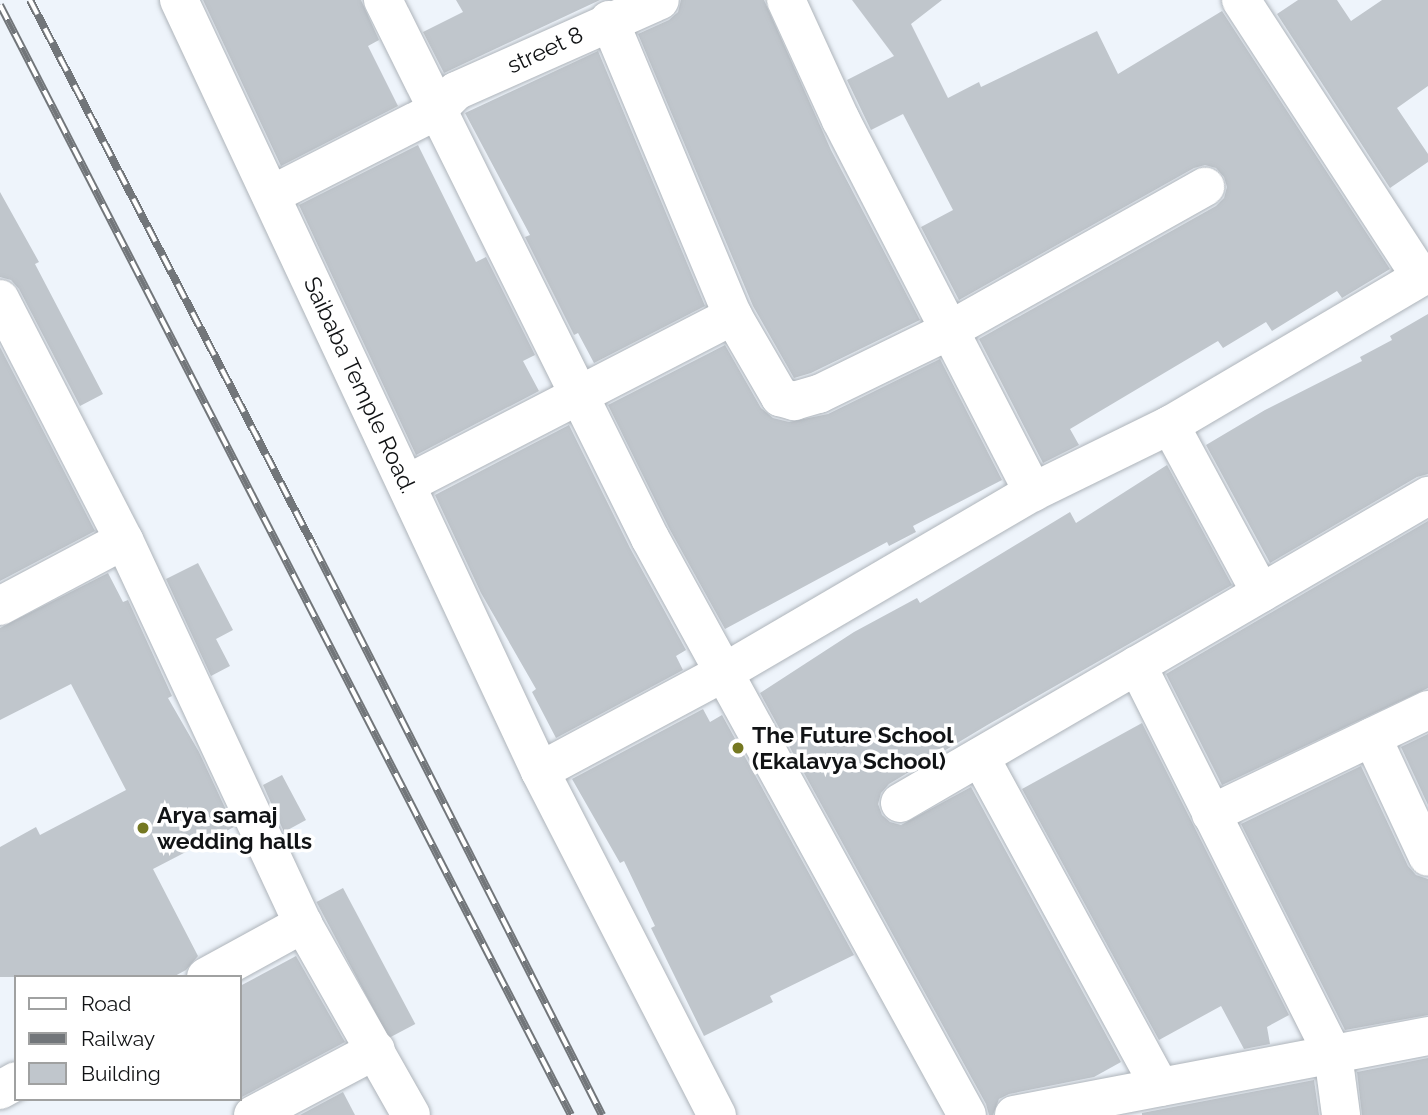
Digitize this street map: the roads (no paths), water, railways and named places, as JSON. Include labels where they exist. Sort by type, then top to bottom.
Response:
[{"type":"street","name":"Saibaba Temple Road.","points":[[179,0],[540,771],[718,1115]]},
{"type":"street","points":[[383,0],[578,397],[723,673],[967,1115]]},
{"type":"street","name":"street 8","points":[[271,195],[436,111],[456,91],[609,20],[660,0]]},
{"type":"street","points":[[786,0],[841,120],[1033,492]]},
{"type":"street","points":[[540,771],[723,673],[1033,492],[1170,425],[1424,275],[1241,0]]},
{"type":"street","points":[[609,20],[733,316],[780,397],[793,401],[819,394],[948,331],[1205,187]]},
{"type":"street","points":[[1,305],[124,540],[303,923],[411,1115]]},
{"type":"street","points":[[407,484],[733,316]]},
{"type":"street","points":[[1170,425],[1261,593]]},
{"type":"street","points":[[900,803],[1428,496]]},
{"type":"street","points":[[0,606],[124,540]]},
{"type":"street","points":[[1137,666],[1333,1054],[1340,1115]]},
{"type":"street","points":[[1210,814],[1428,710]]},
{"type":"street","points":[[1372,737],[1428,857]]},
{"type":"street","points":[[980,757],[1160,1087]]},
{"type":"street","points":[[210,975],[303,923]]},
{"type":"street","points":[[1013,1115],[1428,1036]]},
{"type":"street","points":[[253,1115],[376,1050]]},
{"type":"railway","points":[[30,0],[314,547],[602,1115]]},
{"type":"railway","points":[[0,5],[571,1115]]},
{"type":"place","name":"The Future School (Ekalavya School)","points":[[738,748]]},
{"type":"place","name":"Arya samaj wedding halls","points":[[143,828]]}]
